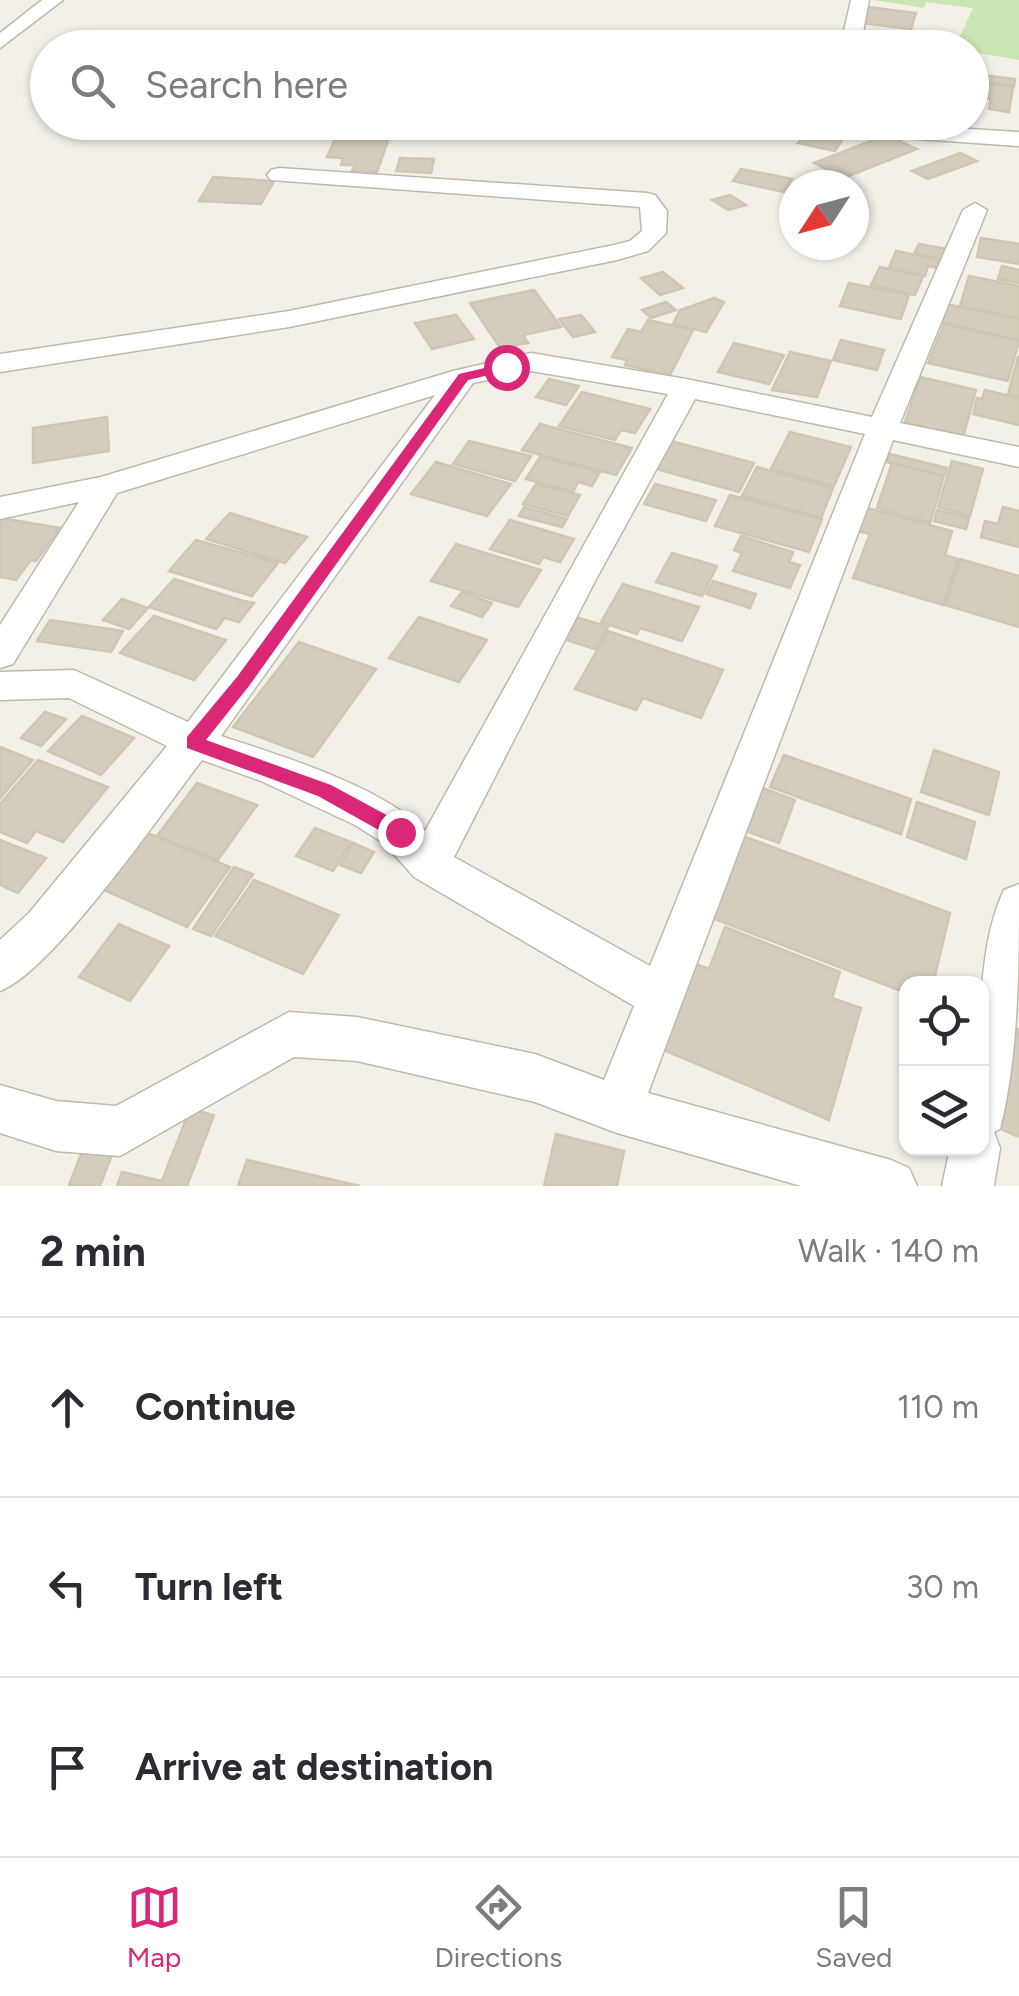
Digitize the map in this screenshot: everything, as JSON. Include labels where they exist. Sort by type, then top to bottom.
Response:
[{"type":"street","points":[[0,42],[54,0]]},
{"type":"street","points":[[854,30],[860,0]]},
{"type":"street","points":[[989,137],[1019,139]]},
{"type":"street","points":[[0,364],[289,319],[618,252],[639,246],[654,233],[653,204],[635,198],[279,175]]},
{"type":"street","points":[[617,1109],[882,430],[975,210]]},
{"type":"street","points":[[0,508],[105,486],[463,377],[530,362],[686,388],[1019,457]]},
{"type":"street","points":[[0,970],[45,927],[243,681],[463,377]]},
{"type":"street","points":[[428,864],[686,388]]},
{"type":"street","points":[[0,655],[105,486]]},
{"type":"street","points":[[0,686],[74,684],[194,742],[275,770],[370,813],[400,832],[428,864],[661,997]]},
{"type":"street","points":[[989,1072],[1019,903]]},
{"type":"street","points":[[0,1109],[56,1126],[120,1131],[289,1034],[358,1039],[535,1078],[617,1109],[891,1186]]},
{"type":"street","points":[[968,1186],[974,1156]]},
{"type":"green space","points":[[874,0],[1019,0],[1019,60],[989,55],[989,30],[963,30],[973,8],[926,2],[924,8]]},
{"type":"building","points":[[868,7],[916,13],[911,29],[861,23]]},
{"type":"building","points":[[989,76],[1015,79],[1014,86],[989,83]]},
{"type":"building","points":[[989,83],[1013,87],[1009,112],[989,109]]},
{"type":"building","points":[[335,140],[388,141],[377,172],[352,171],[355,165],[341,165],[343,158],[327,157]]},
{"type":"building","points":[[801,140],[842,140],[835,151],[798,143]]},
{"type":"building","points":[[873,140],[897,140],[917,149],[864,170],[828,170],[814,163]]},
{"type":"building","points":[[960,153],[977,161],[928,179],[912,171]]},
{"type":"building","points":[[400,158],[434,159],[431,173],[396,171]]},
{"type":"building","points":[[741,169],[779,176],[779,191],[733,181]]},
{"type":"building","points":[[213,177],[274,181],[261,204],[199,201]]},
{"type":"building","points":[[730,195],[746,205],[728,210],[712,200]]},
{"type":"building","points":[[981,238],[1019,244],[1019,264],[977,257]]},
{"type":"building","points":[[919,244],[947,249],[943,260],[914,254]]},
{"type":"building","points":[[896,251],[942,260],[938,268],[928,266],[925,276],[889,268]]},
{"type":"building","points":[[1002,266],[1019,270],[1019,283],[998,279]]},
{"type":"building","points":[[880,267],[923,276],[915,295],[871,285]]},
{"type":"building","points":[[663,272],[683,288],[660,295],[641,278]]},
{"type":"building","points":[[969,276],[1019,286],[1019,318],[960,306]]},
{"type":"building","points":[[849,283],[909,295],[901,319],[840,306]]},
{"type":"building","points":[[534,290],[561,327],[523,335],[528,343],[500,348],[470,303]]},
{"type":"building","points":[[714,298],[724,302],[706,332],[673,324],[680,310]]},
{"type":"building","points":[[666,302],[676,310],[651,318],[642,310]]},
{"type":"building","points":[[946,304],[1019,319],[1019,340],[940,322]]},
{"type":"building","points":[[456,315],[474,339],[432,349],[415,323]]},
{"type":"building","points":[[581,315],[595,332],[573,337],[559,319]]},
{"type":"building","points":[[648,320],[693,330],[670,375],[625,365],[627,360],[612,357],[628,329],[641,332]]},
{"type":"building","points":[[944,324],[1019,341],[1008,381],[928,363]]},
{"type":"building","points":[[841,340],[884,350],[877,370],[833,360]]},
{"type":"building","points":[[734,343],[784,355],[769,384],[718,372]]},
{"type":"building","points":[[790,352],[831,361],[817,397],[772,390]]},
{"type":"building","points":[[1019,357],[1019,397],[1008,394]]},
{"type":"building","points":[[920,377],[976,390],[962,441],[928,433],[929,428],[905,422]]},
{"type":"building","points":[[549,379],[579,386],[566,405],[536,397]]},
{"type":"building","points":[[985,390],[1019,398],[1019,425],[973,414],[977,398],[982,399]]},
{"type":"building","points":[[582,392],[650,409],[635,433],[621,430],[615,440],[559,426]]},
{"type":"building","points":[[107,417],[109,451],[33,463],[33,428]]},
{"type":"building","points":[[540,424],[632,448],[616,475],[522,450]]},
{"type":"building","points":[[790,432],[851,447],[834,486],[771,469]]},
{"type":"building","points":[[469,441],[531,456],[515,481],[453,464]]},
{"type":"building","points":[[671,441],[754,463],[739,492],[656,469]]},
{"type":"building","points":[[890,454],[947,468],[944,476],[887,462]]},
{"type":"building","points":[[540,457],[600,472],[592,486],[578,482],[573,492],[526,479]]},
{"type":"building","points":[[952,461],[983,469],[970,516],[938,507]]},
{"type":"building","points":[[436,462],[511,484],[487,516],[411,494]]},
{"type":"building","points":[[892,463],[944,476],[930,523],[877,508]]},
{"type":"building","points":[[757,467],[833,488],[821,518],[742,496]]},
{"type":"building","points":[[536,484],[580,495],[568,516],[523,504]]},
{"type":"building","points":[[655,484],[716,500],[706,521],[644,504]]},
{"type":"building","points":[[730,495],[822,519],[809,552],[715,526]]},
{"type":"building","points":[[524,507],[567,519],[562,527],[519,516]]},
{"type":"building","points":[[1003,507],[1019,511],[1019,547],[981,537],[985,521],[998,524]]},
{"type":"building","points":[[867,508],[952,531],[945,555],[958,559],[943,605],[853,578],[870,534],[858,531]]},
{"type":"building","points":[[937,510],[969,518],[966,529],[934,521]]},
{"type":"building","points":[[230,513],[307,537],[285,563],[206,539]]},
{"type":"building","points":[[0,518],[60,528],[16,580],[0,577]]},
{"type":"building","points":[[510,520],[574,539],[560,562],[543,557],[539,564],[490,549]]},
{"type":"building","points":[[741,536],[793,552],[789,562],[800,565],[790,588],[733,571],[742,553],[734,550]]},
{"type":"building","points":[[196,540],[278,563],[252,596],[169,571]]},
{"type":"building","points":[[456,544],[541,570],[518,607],[431,581]]},
{"type":"building","points":[[672,553],[717,566],[702,596],[656,582]]},
{"type":"building","points":[[960,559],[1019,576],[1019,627],[945,605]]},
{"type":"building","points":[[174,579],[254,603],[239,622],[225,618],[216,629],[149,607]]},
{"type":"building","points":[[713,581],[756,594],[750,608],[706,594]]},
{"type":"building","points":[[623,584],[699,607],[682,641],[640,628],[637,634],[601,622]]},
{"type":"building","points":[[462,592],[492,603],[482,617],[451,606]]},
{"type":"building","points":[[122,599],[148,608],[129,629],[103,620]]},
{"type":"building","points":[[154,616],[226,640],[194,680],[120,653]]},
{"type":"building","points":[[573,616],[608,627],[595,649],[560,638]]},
{"type":"building","points":[[419,617],[487,640],[459,682],[389,658]]},
{"type":"building","points":[[50,620],[123,631],[111,652],[37,641]]},
{"type":"building","points":[[608,631],[723,670],[701,718],[643,698],[636,710],[575,689]]},
{"type":"building","points":[[299,642],[376,669],[313,757],[233,727]]},
{"type":"building","points":[[45,712],[66,719],[41,746],[21,738]]},
{"type":"building","points":[[82,716],[134,738],[101,775],[48,751]]},
{"type":"building","points":[[0,747],[33,760],[0,798]]},
{"type":"building","points":[[934,750],[999,772],[989,815],[921,792]]},
{"type":"building","points":[[784,755],[911,799],[901,834],[770,787]]},
{"type":"building","points":[[38,760],[108,787],[63,842],[36,831],[27,843],[0,832],[0,804]]},
{"type":"building","points":[[197,783],[257,805],[218,860],[157,836]]},
{"type":"building","points":[[757,786],[795,800],[779,843],[740,829]]},
{"type":"building","points":[[917,802],[975,822],[966,859],[907,837]]},
{"type":"building","points":[[315,828],[351,842],[333,871],[296,856]]},
{"type":"building","points":[[140,830],[230,867],[187,927],[95,886]]},
{"type":"building","points":[[740,835],[950,913],[935,976],[899,976],[899,990],[707,916]]},
{"type":"building","points":[[0,840],[46,858],[18,893],[0,885]]},
{"type":"building","points":[[353,843],[374,852],[361,873],[340,865]]},
{"type":"building","points":[[234,867],[253,874],[211,936],[193,929]]},
{"type":"building","points":[[254,880],[339,915],[303,974],[215,936]]},
{"type":"building","points":[[119,924],[169,946],[130,1001],[79,977]]},
{"type":"building","points":[[725,927],[840,972],[832,998],[861,1008],[829,1120],[659,1048],[691,962],[709,969]]},
{"type":"building","points":[[1019,1029],[1019,1137],[1001,1129]]},
{"type":"building","points":[[190,1109],[214,1115],[187,1186],[117,1186],[122,1172],[162,1181]]},
{"type":"building","points":[[556,1134],[624,1151],[617,1186],[544,1186]]},
{"type":"building","points":[[85,1144],[114,1149],[100,1186],[69,1185]]},
{"type":"building","points":[[247,1160],[360,1186],[238,1186]]},
{"type":"route","points":[[400,832],[325,790],[194,742],[243,681],[463,377],[506,367]]}]
